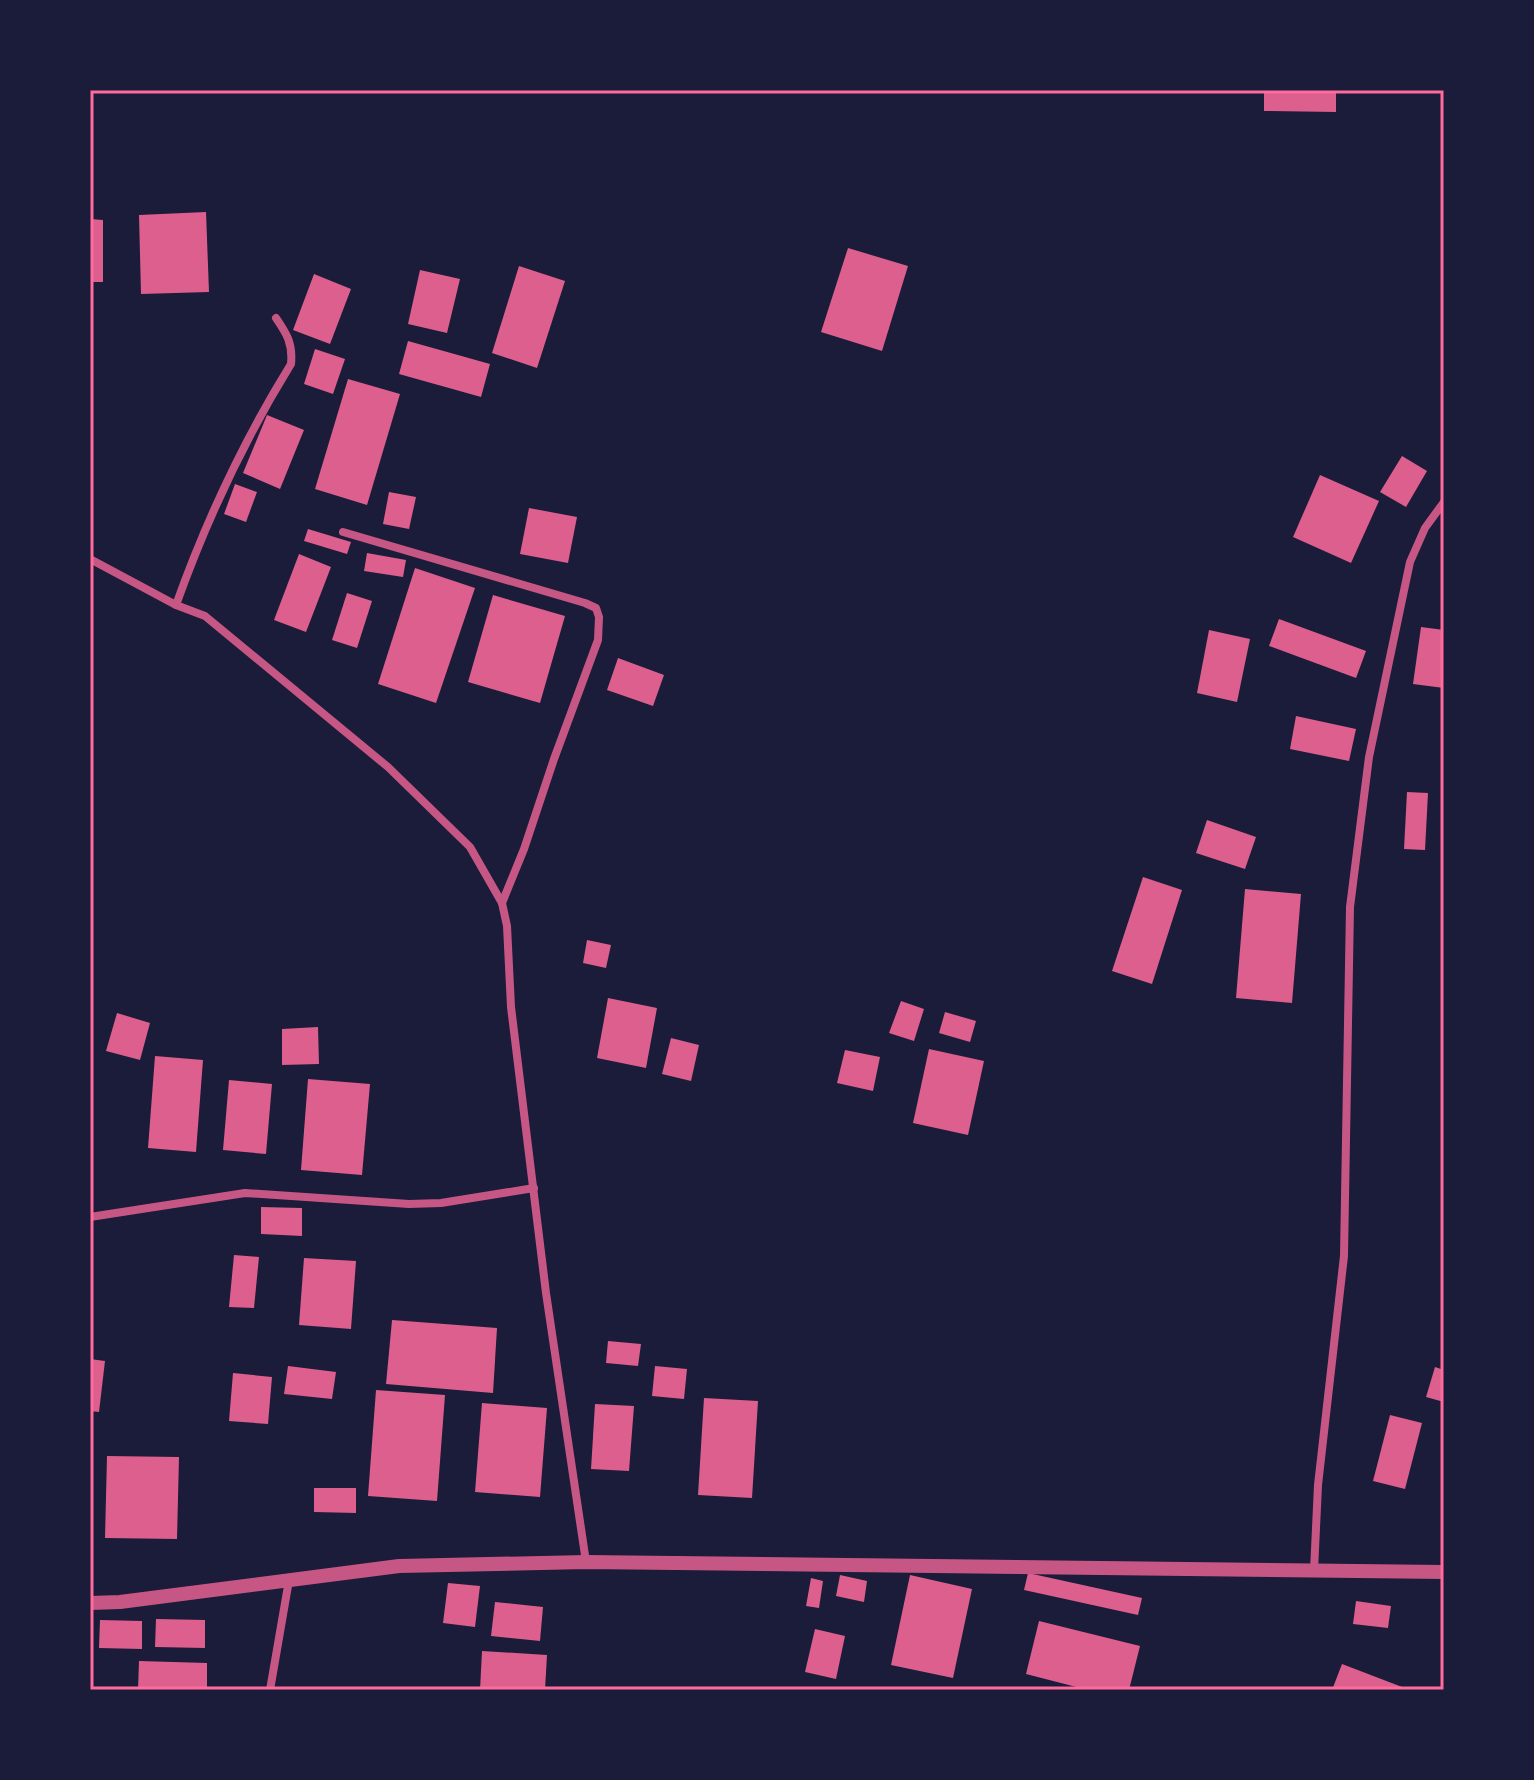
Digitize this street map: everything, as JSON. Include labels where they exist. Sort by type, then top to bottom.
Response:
[{"type":"street","points":[[176,605],[200,538],[241,453],[291,364],[293,348],[276,318]]},
{"type":"street","points":[[1314,1571],[1319,1472],[1344,1256],[1350,907],[1369,757],[1410,562],[1425,528],[1444,502]]},
{"type":"street","points":[[343,532],[596,608],[599,617],[598,640],[502,903]]},
{"type":"street","points":[[90,559],[176,605],[205,616],[388,767],[470,847],[502,903],[507,926],[511,1007],[558,1385],[586,1562]]},
{"type":"street","points":[[90,1217],[245,1193],[409,1204],[441,1203],[534,1188]]},
{"type":"street","points":[[90,1603],[120,1602],[399,1566],[586,1562],[1444,1572]]},
{"type":"street","points":[[270,1690],[289,1580]]},
{"type":"building","points":[[1264,90],[1336,90],[1336,112],[1264,111]]},
{"type":"building","points":[[206,212],[209,292],[141,294],[139,215]]},
{"type":"building","points":[[90,219],[103,220],[103,282],[90,282]]},
{"type":"building","points":[[848,248],[908,266],[882,351],[821,332]]},
{"type":"building","points":[[519,266],[565,281],[537,368],[492,353]]},
{"type":"building","points":[[420,270],[460,279],[447,333],[408,324]]},
{"type":"building","points":[[314,274],[351,289],[330,344],[293,330]]},
{"type":"building","points":[[408,341],[490,364],[481,397],[399,374]]},
{"type":"building","points":[[315,349],[345,359],[333,394],[304,384]]},
{"type":"building","points":[[348,379],[400,394],[367,505],[315,489]]},
{"type":"building","points":[[267,415],[304,430],[280,489],[243,473]]},
{"type":"building","points":[[1402,456],[1427,471],[1406,507],[1380,492]]},
{"type":"building","points":[[1320,475],[1379,501],[1351,563],[1293,537]]},
{"type":"building","points":[[235,484],[257,492],[246,522],[224,514]]},
{"type":"building","points":[[389,492],[416,497],[409,529],[383,524]]},
{"type":"building","points":[[529,508],[577,517],[568,563],[520,554]]},
{"type":"building","points":[[308,529],[351,542],[347,554],[304,541]]},
{"type":"building","points":[[367,553],[406,560],[403,577],[364,571]]},
{"type":"building","points":[[299,554],[331,567],[306,632],[274,620]]},
{"type":"building","points":[[415,568],[475,588],[436,703],[378,684]]},
{"type":"building","points":[[347,593],[372,601],[357,648],[332,640]]},
{"type":"building","points":[[493,595],[565,616],[540,703],[468,682]]},
{"type":"building","points":[[1279,619],[1366,651],[1356,678],[1269,646]]},
{"type":"building","points":[[1421,627],[1444,630],[1444,688],[1413,684]]},
{"type":"building","points":[[1209,630],[1250,639],[1237,702],[1197,693]]},
{"type":"building","points":[[618,658],[664,675],[653,706],[607,690]]},
{"type":"building","points":[[1296,716],[1356,729],[1349,761],[1290,749]]},
{"type":"building","points":[[1407,792],[1428,793],[1425,850],[1404,849]]},
{"type":"building","points":[[1207,820],[1256,837],[1245,869],[1196,853]]},
{"type":"building","points":[[1143,877],[1182,890],[1152,984],[1112,971]]},
{"type":"building","points":[[1245,889],[1301,894],[1292,1003],[1236,998]]},
{"type":"building","points":[[587,940],[611,945],[606,968],[583,963]]},
{"type":"building","points":[[608,998],[657,1008],[646,1068],[597,1058]]},
{"type":"building","points":[[901,1001],[924,1009],[914,1041],[889,1033]]},
{"type":"building","points":[[945,1012],[976,1021],[970,1042],[939,1033]]},
{"type":"building","points":[[117,1013],[150,1023],[140,1060],[106,1051]]},
{"type":"building","points":[[318,1027],[319,1064],[282,1065],[282,1029]]},
{"type":"building","points":[[671,1038],[699,1045],[691,1081],[662,1074]]},
{"type":"building","points":[[929,1049],[984,1061],[968,1135],[913,1123]]},
{"type":"building","points":[[845,1050],[880,1057],[873,1091],[837,1083]]},
{"type":"building","points":[[155,1056],[203,1060],[196,1152],[148,1148]]},
{"type":"building","points":[[308,1079],[370,1084],[362,1175],[301,1170]]},
{"type":"building","points":[[229,1080],[272,1084],[266,1154],[223,1150]]},
{"type":"building","points":[[261,1207],[302,1208],[302,1236],[261,1234]]},
{"type":"building","points":[[234,1255],[259,1257],[254,1308],[229,1307]]},
{"type":"building","points":[[304,1258],[356,1261],[351,1329],[299,1325]]},
{"type":"building","points":[[392,1320],[497,1328],[493,1393],[386,1384]]},
{"type":"building","points":[[608,1341],[641,1344],[638,1366],[606,1363]]},
{"type":"building","points":[[90,1359],[105,1361],[99,1412],[90,1411]]},
{"type":"building","points":[[288,1366],[336,1372],[332,1399],[284,1394]]},
{"type":"building","points":[[655,1366],[687,1369],[684,1399],[652,1396]]},
{"type":"building","points":[[1435,1367],[1444,1370],[1444,1402],[1426,1397]]},
{"type":"building","points":[[233,1373],[272,1377],[268,1424],[229,1421]]},
{"type":"building","points":[[376,1390],[445,1395],[437,1501],[368,1496]]},
{"type":"building","points":[[704,1398],[758,1401],[752,1498],[698,1495]]},
{"type":"building","points":[[482,1403],[547,1408],[540,1497],[475,1492]]},
{"type":"building","points":[[595,1404],[634,1406],[629,1471],[591,1469]]},
{"type":"building","points":[[1390,1415],[1422,1423],[1405,1489],[1373,1481]]},
{"type":"building","points":[[107,1456],[179,1457],[177,1539],[105,1538]]},
{"type":"building","points":[[314,1488],[356,1488],[356,1513],[314,1512]]},
{"type":"building","points":[[1028,1573],[1142,1598],[1138,1615],[1024,1590]]},
{"type":"building","points":[[840,1575],[867,1581],[864,1602],[836,1596]]},
{"type":"building","points":[[910,1575],[972,1589],[953,1678],[891,1665]]},
{"type":"building","points":[[811,1578],[823,1581],[819,1608],[806,1606]]},
{"type":"building","points":[[448,1583],[480,1586],[475,1627],[443,1623]]},
{"type":"building","points":[[1356,1601],[1391,1606],[1388,1628],[1353,1624]]},
{"type":"building","points":[[495,1602],[543,1607],[540,1641],[491,1636]]},
{"type":"building","points":[[156,1619],[205,1620],[205,1648],[155,1647]]},
{"type":"building","points":[[100,1620],[142,1621],[142,1649],[99,1648]]},
{"type":"building","points":[[1039,1621],[1140,1646],[1129,1690],[1088,1690],[1026,1674]]},
{"type":"building","points":[[815,1629],[845,1636],[836,1679],[805,1672]]},
{"type":"building","points":[[482,1651],[547,1655],[545,1690],[480,1690]]},
{"type":"building","points":[[139,1661],[207,1663],[207,1690],[138,1690]]},
{"type":"building","points":[[1342,1664],[1410,1690],[1332,1690]]}]
